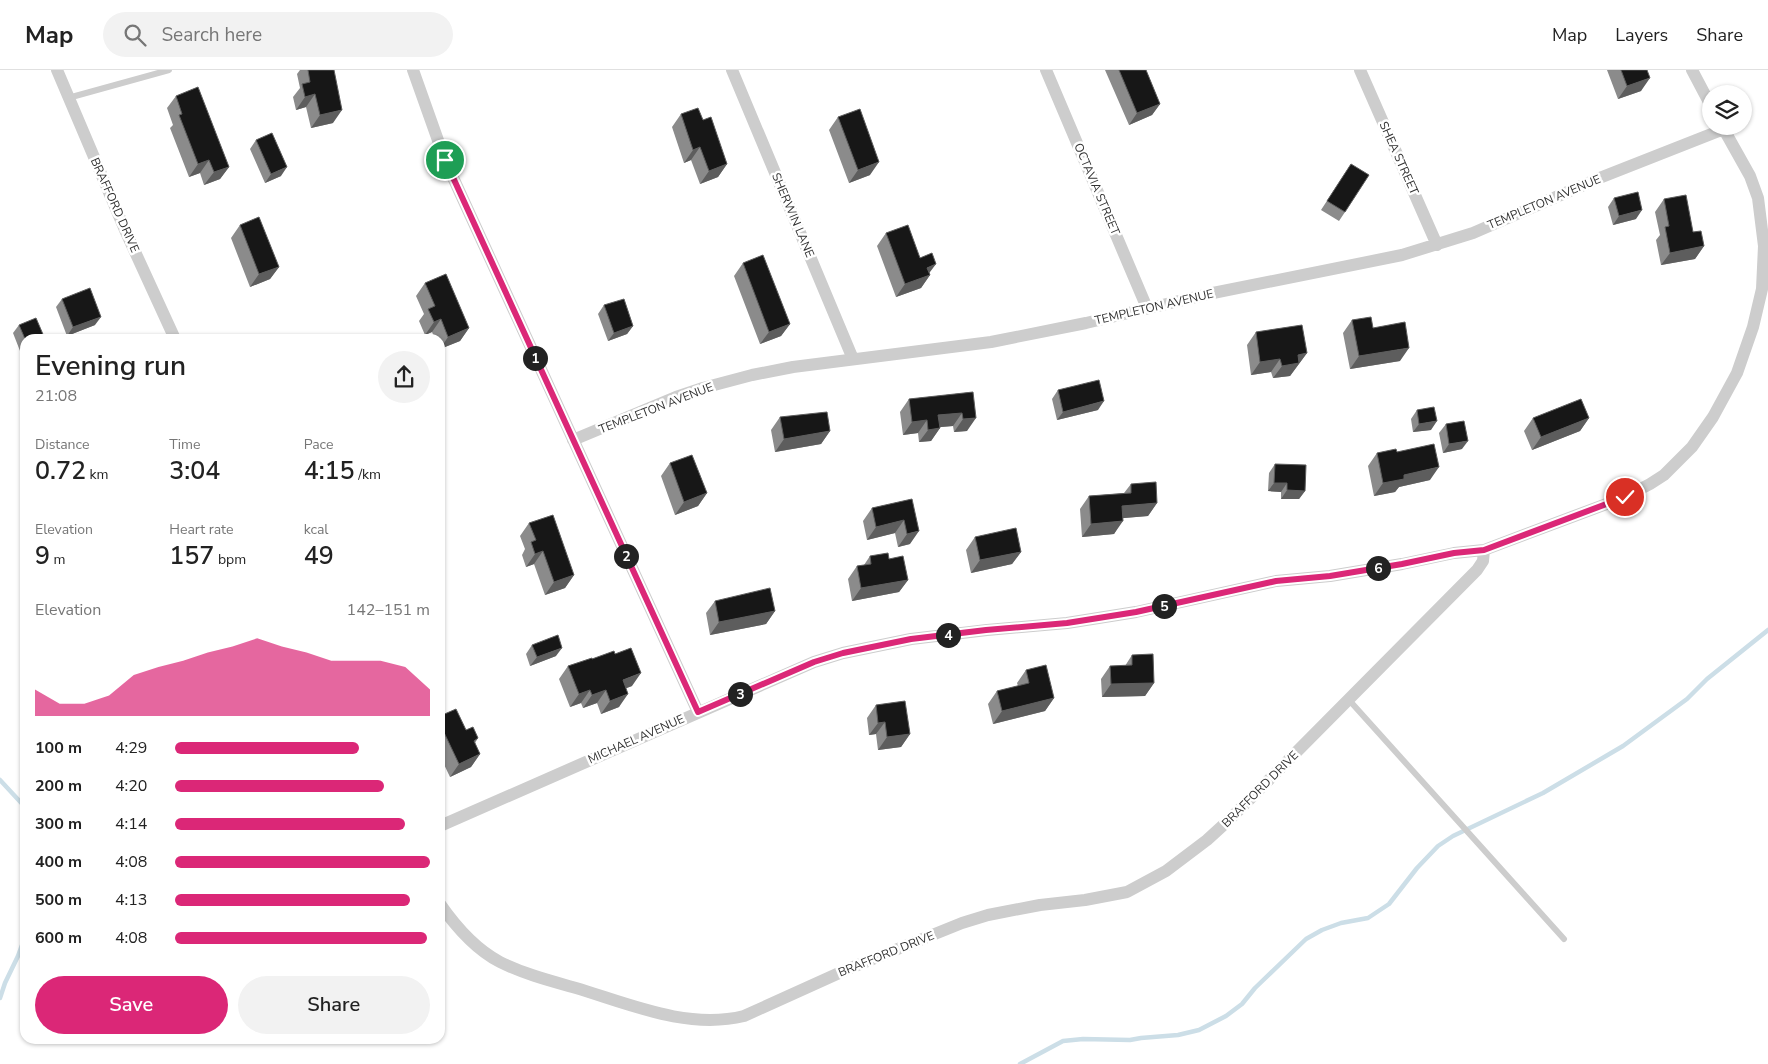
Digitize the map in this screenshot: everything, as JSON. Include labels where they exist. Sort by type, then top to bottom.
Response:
[{"type":"street","name":"BRAFFORD DRIVE","points":[[57,70],[125,230],[173,334]]},
{"type":"street","points":[[413,70],[445,160],[698,712]]},
{"type":"street","name":"SHERWIN LANE","points":[[732,70],[853,359]]},
{"type":"street","name":"OCTAVIA STREET","points":[[1046,70],[1147,308]]},
{"type":"street","name":"SHEA STREET","points":[[1360,70],[1437,245]]},
{"type":"street","points":[[1692,70],[1702,89]]},
{"type":"street","name":"TEMPLETON AVENUE","points":[[573,440],[703,388],[793,367],[991,342],[1086,323],[1214,293],[1402,255],[1473,233],[1602,176],[1705,135]]},
{"type":"street","points":[[1484,550],[1625,497],[1650,484],[1664,475],[1692,447],[1713,417],[1737,373],[1753,327],[1762,289],[1764,246],[1758,198],[1750,176],[1727,135]]},
{"type":"street","name":"BRAFFORD DRIVE","points":[[445,912],[452,922],[484,951],[500,962],[532,975],[656,1012],[688,1018],[731,1019],[744,1016],[848,969],[962,923],[988,915],[1040,905],[1085,900],[1127,892],[1166,871],[1207,840],[1477,570],[1483,561],[1484,550]]},
{"type":"street","name":"MICHAEL AVENUE","points":[[445,824],[814,662],[843,653],[911,639],[1067,623],[1136,612],[1276,581],[1330,576],[1454,553],[1484,550]]},
{"type":"lane","points":[[68,98],[169,70]]},
{"type":"lane","points":[[1348,700],[1564,939]]},
{"type":"building","points":[[308,70],[334,70],[342,110],[320,115],[315,94],[305,97],[302,84],[310,82]]},
{"type":"building","points":[[1119,70],[1146,70],[1160,104],[1137,113]]},
{"type":"building","points":[[1621,70],[1647,70],[1650,78],[1627,86]]},
{"type":"building","points":[[198,87],[229,167],[214,172],[209,160],[198,164],[179,115],[182,114],[176,96]]},
{"type":"building","points":[[698,108],[703,120],[711,117],[727,164],[709,171],[700,147],[693,150],[681,114]]},
{"type":"building","points":[[860,109],[879,162],[858,170],[838,117]]},
{"type":"building","points":[[272,133],[287,167],[271,174],[256,140]]},
{"type":"building","points":[[1351,164],[1369,175],[1345,212],[1327,201]]},
{"type":"building","points":[[1638,192],[1642,210],[1619,216],[1614,198]]},
{"type":"building","points":[[1686,195],[1693,232],[1701,231],[1704,246],[1670,253],[1665,227],[1669,226],[1664,199]]},
{"type":"building","points":[[259,217],[279,267],[259,274],[240,225]]},
{"type":"building","points":[[908,225],[920,258],[932,253],[936,264],[927,268],[930,275],[905,284],[886,233]]},
{"type":"building","points":[[763,255],[790,324],[769,332],[743,263]]},
{"type":"building","points":[[446,274],[469,328],[448,337],[441,319],[434,322],[428,309],[435,306],[425,283]]},
{"type":"building","points":[[90,288],[101,317],[73,327],[62,299]]},
{"type":"building","points":[[624,299],[633,326],[614,333],[604,305]]},
{"type":"building","points":[[1371,317],[1373,328],[1405,322],[1409,348],[1359,356],[1352,320]]},
{"type":"building","points":[[36,318],[43,334],[23,334],[19,325]]},
{"type":"building","points":[[1302,325],[1307,353],[1298,355],[1299,363],[1282,366],[1280,359],[1260,362],[1256,332]]},
{"type":"building","points":[[1099,380],[1104,401],[1063,412],[1058,390]]},
{"type":"building","points":[[973,392],[976,418],[963,419],[962,413],[938,415],[940,428],[928,430],[927,420],[912,422],[909,399]]},
{"type":"building","points":[[1581,399],[1589,418],[1541,437],[1533,418]]},
{"type":"building","points":[[1434,407],[1437,421],[1419,424],[1417,410]]},
{"type":"building","points":[[827,412],[830,431],[784,439],[780,417]]},
{"type":"building","points":[[1464,421],[1468,441],[1449,444],[1446,424]]},
{"type":"building","points":[[1434,444],[1439,467],[1404,475],[1404,479],[1383,483],[1377,453],[1396,449],[1397,452]]},
{"type":"building","points":[[692,455],[707,493],[684,502],[670,463]]},
{"type":"building","points":[[1275,464],[1306,465],[1305,491],[1287,490],[1287,483],[1274,483]]},
{"type":"building","points":[[1156,482],[1157,503],[1122,506],[1123,521],[1091,524],[1089,496],[1131,493],[1131,484]]},
{"type":"building","points":[[912,499],[919,531],[907,534],[904,520],[876,527],[872,508]]},
{"type":"building","points":[[553,515],[574,575],[554,582],[543,551],[535,554],[531,542],[536,540],[529,523]]},
{"type":"building","points":[[1016,528],[1021,552],[980,560],[975,537]]},
{"type":"building","points":[[888,553],[889,559],[903,556],[908,580],[861,588],[857,566],[871,564],[870,556]]},
{"type":"building","points":[[770,588],[775,611],[719,622],[715,601]]},
{"type":"building","points":[[558,635],[562,648],[537,657],[532,645]]},
{"type":"building","points":[[631,648],[641,673],[623,680],[628,694],[610,701],[606,690],[592,695],[590,690],[579,694],[568,666],[614,651],[615,654]]},
{"type":"building","points":[[1153,654],[1154,683],[1111,684],[1110,666],[1132,665],[1132,655]]},
{"type":"building","points":[[1046,665],[1054,698],[1002,711],[997,691],[1029,683],[1026,670]]},
{"type":"building","points":[[905,701],[910,734],[887,737],[885,722],[878,723],[876,705]]},
{"type":"building","points":[[456,709],[466,730],[473,727],[478,738],[474,741],[480,754],[459,764],[445,735],[445,714]]},
{"type":"waterway","points":[[1020,1064],[1063,1041],[1083,1039],[1130,1040],[1178,1035],[1199,1030],[1226,1016],[1242,1004],[1255,988],[1306,939],[1322,930],[1341,923],[1368,918],[1389,904],[1417,868],[1438,846],[1453,836],[1543,793],[1623,746],[1687,699],[1707,679],[1768,630]]},
{"type":"waterway","points":[[0,780],[20,802]]},
{"type":"waterway","points":[[0,998],[20,951]]},
{"type":"route","points":[[445,160],[698,712],[814,662],[843,653],[911,639],[1067,623],[1136,612],[1276,581],[1330,576],[1454,553],[1484,550],[1625,497]]}]
